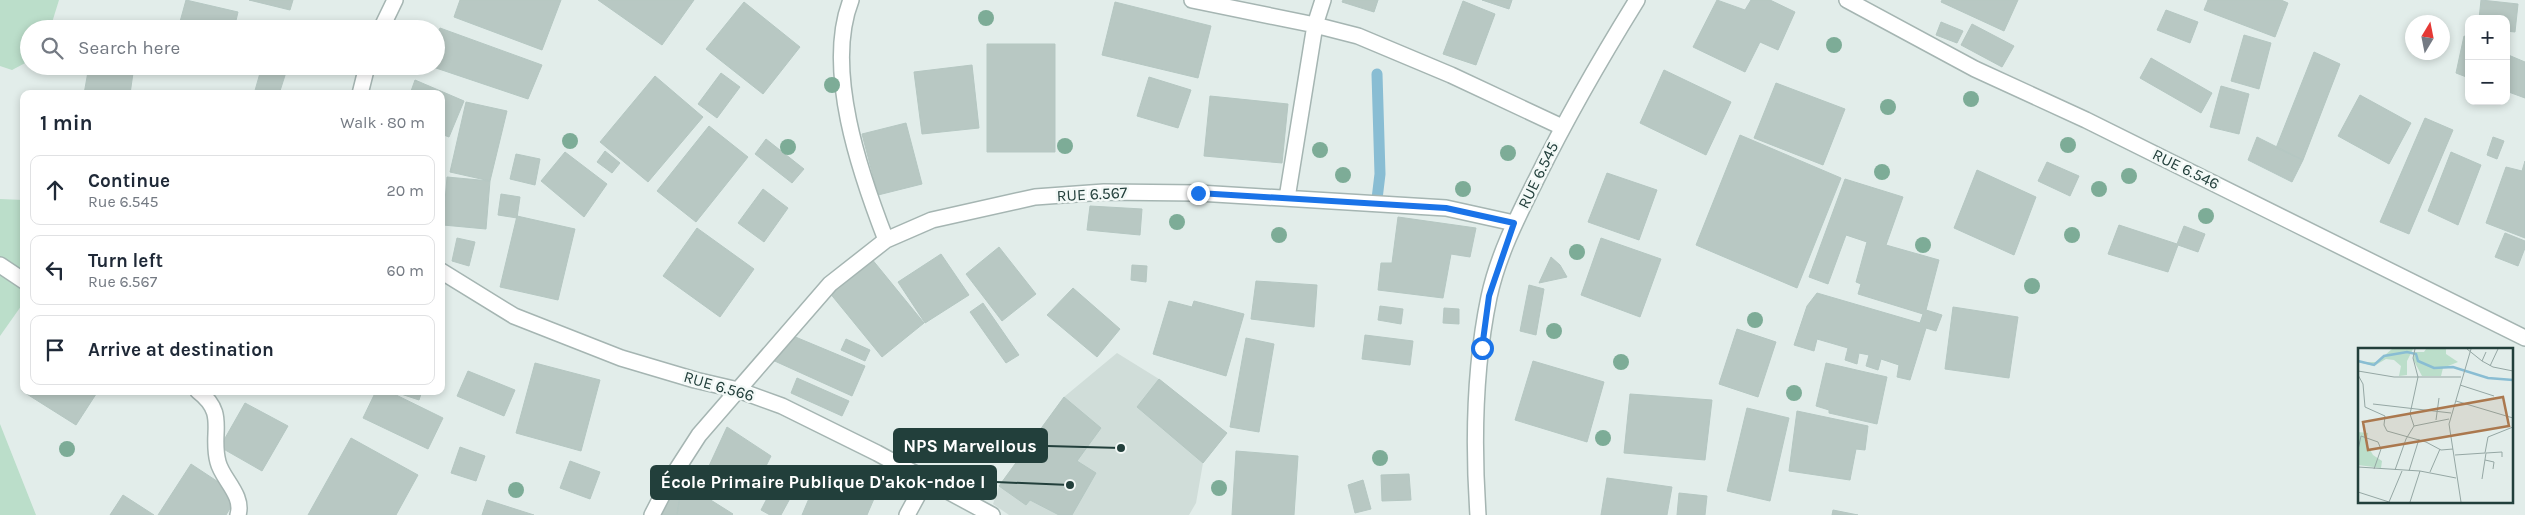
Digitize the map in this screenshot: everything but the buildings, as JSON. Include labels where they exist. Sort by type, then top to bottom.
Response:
[{"type":"street","points":[[385,20],[395,0]]},
{"type":"street","points":[[851,0],[843,20],[845,100],[863,180],[886,240]]},
{"type":"street","points":[[1192,0],[1315,25],[1358,36],[1409,57],[1562,127]]},
{"type":"street","points":[[1286,198],[1315,25],[1323,0]]},
{"type":"street","name":"RUE 6.545","points":[[1478,515],[1474,406],[1489,296],[1514,223],[1562,127],[1637,0]]},
{"type":"street","name":"RUE 6.546","points":[[1848,0],[1975,69],[2086,120],[2525,338]]},
{"type":"street","points":[[361,90],[365,75]]},
{"type":"street","name":"RUE 6.567","points":[[652,515],[670,480],[699,435],[830,284],[886,240],[932,220],[1035,197],[1104,192],[1286,198],[1446,208],[1514,223]]},
{"type":"street","points":[[0,265],[20,278]]},
{"type":"street","name":"RUE 6.566","points":[[445,273],[514,316],[621,358],[738,390],[806,417],[992,515]]},
{"type":"street","points":[[203,395],[210,401],[215,414],[215,445],[218,463],[235,494],[238,515]]},
{"type":"street","points":[[907,515],[926,480]]},
{"type":"shaded area","points":[[1117,353],[1159,379],[1227,433],[1203,463],[1196,503],[1189,515],[1009,515],[993,504],[999,486],[1064,397]]},
{"type":"green space","points":[[0,0],[59,0],[53,20],[20,20],[20,66],[12,70],[0,66]]},
{"type":"green space","points":[[0,199],[20,200],[20,308],[0,336]]},
{"type":"green space","points":[[0,424],[36,515],[0,515]]},
{"type":"waterway","points":[[1377,74],[1380,174],[1377,199]]},
{"type":"place","name":"NPS Marvellous","points":[[1121,448]]},
{"type":"place","name":"École Primaire Publique D'akok-ndoe I","points":[[1070,485]]},
{"type":"route","points":[[1198,193],[1446,208],[1514,223],[1489,296],[1482,348]]}]
